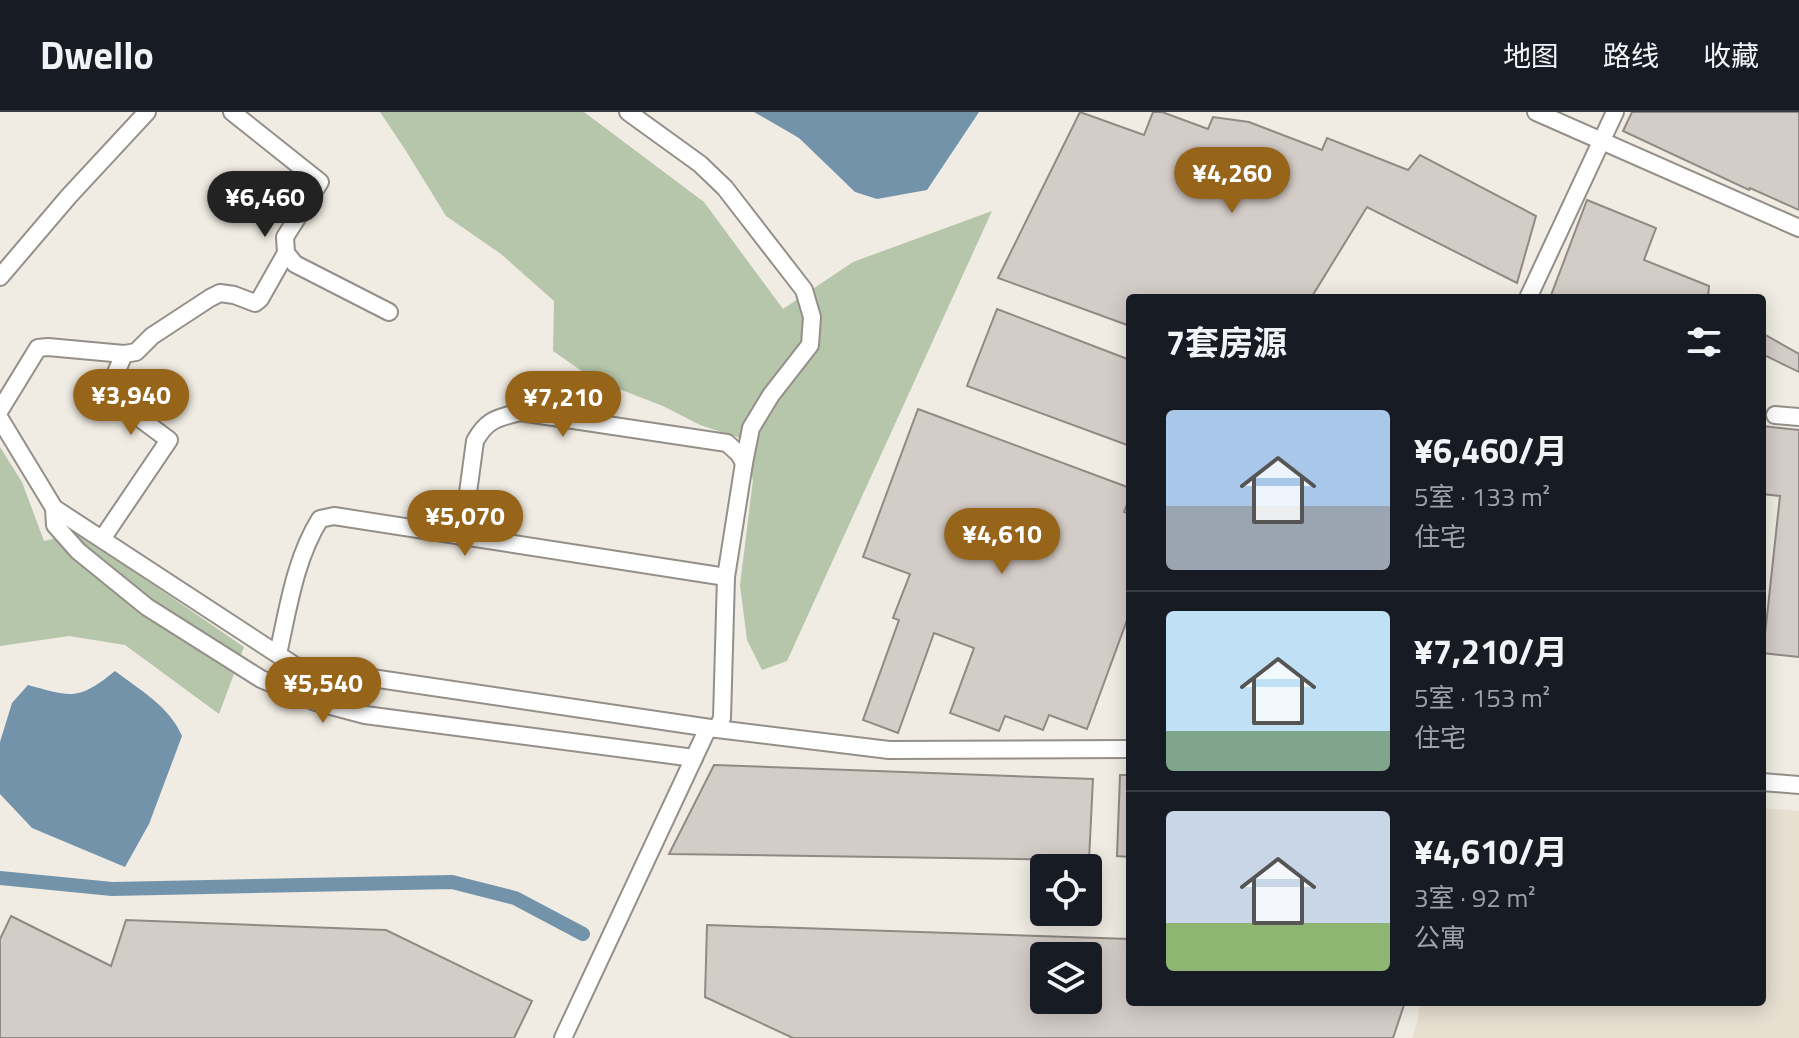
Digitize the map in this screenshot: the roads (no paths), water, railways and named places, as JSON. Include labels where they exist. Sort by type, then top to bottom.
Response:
[{"type":"street","points":[[0,277],[147,112]]},
{"type":"street","points":[[0,410],[38,348],[124,354],[136,352],[152,336],[220,293],[255,303],[260,299],[286,253],[285,237],[320,182],[232,112]]},
{"type":"street","points":[[563,1038],[694,758],[722,718],[726,577],[751,428],[771,395],[810,345],[812,317],[804,290],[725,188],[700,164],[628,112]]},
{"type":"street","points":[[1536,112],[1799,228]]},
{"type":"street","points":[[1530,294],[1615,112]]},
{"type":"street","points":[[286,253],[295,264],[389,312]]},
{"type":"street","points":[[102,539],[169,440],[107,394],[124,354]]},
{"type":"street","points":[[462,537],[475,441],[482,428],[508,415],[520,412],[727,443],[744,463]]},
{"type":"street","points":[[1775,415],[1799,417]]},
{"type":"street","points":[[0,419],[54,508],[297,667],[713,729],[889,750],[1126,749]]},
{"type":"street","points":[[54,508],[55,525],[78,551],[147,607],[261,679],[316,702],[365,715],[694,758]]},
{"type":"street","points":[[278,654],[308,538],[320,519],[334,516],[726,577]]},
{"type":"street","points":[[1766,782],[1799,785]]},
{"type":"water","points":[[754,112],[979,112],[927,190],[877,199],[855,192],[799,138]]},
{"type":"water","points":[[115,671],[162,707],[182,736],[149,824],[125,867],[32,828],[0,794],[0,742],[12,703],[28,685],[74,694],[92,688]]},
{"type":"waterway","points":[[0,878],[112,889],[452,882],[515,898],[583,934]]}]
